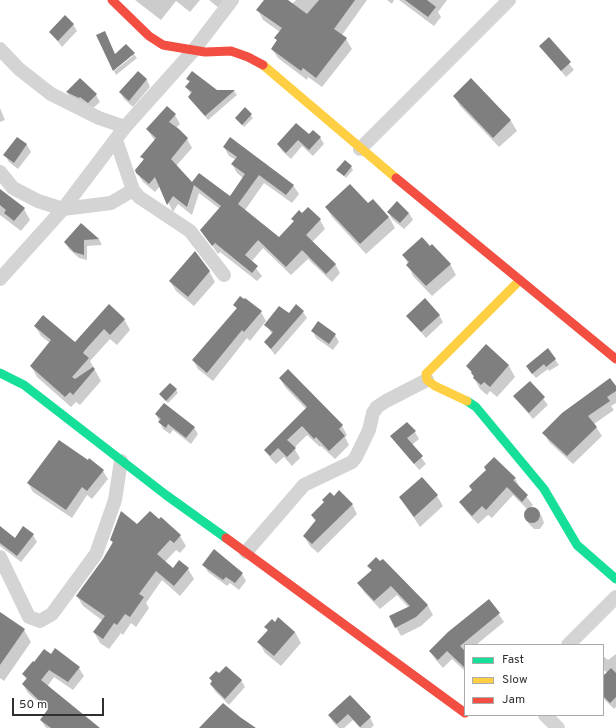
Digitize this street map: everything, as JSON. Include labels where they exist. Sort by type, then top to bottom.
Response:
[{"type":"street","points":[[112,0],[149,36],[163,46],[192,51],[231,52],[248,57],[266,67],[360,149],[616,359]]},
{"type":"street","points":[[0,280],[63,209],[126,127],[192,51],[232,0]]},
{"type":"street","points":[[360,149],[509,0]]},
{"type":"street","points":[[0,49],[19,69],[51,94],[99,118],[126,127]]},
{"type":"street","points":[[116,140],[133,190],[139,197],[190,231],[224,275]]},
{"type":"street","points":[[0,172],[14,188],[38,201],[63,209],[111,203],[133,190]]},
{"type":"street","points":[[520,280],[434,364],[426,374],[427,380],[435,386],[462,398],[476,407],[544,489],[577,545],[616,580]]},
{"type":"street","points":[[0,373],[24,385],[121,461],[464,712]]},
{"type":"street","points":[[246,552],[304,485],[352,462],[369,430],[373,413],[377,407],[427,380]]},
{"type":"street","points":[[0,557],[30,617],[40,621],[52,614],[96,554],[115,500],[121,461]]},
{"type":"street","points":[[569,644],[616,597]]},
{"type":"street","points":[[546,716],[558,728]]},
{"type":"building","points":[[264,0],[288,0],[307,14],[319,0],[355,0],[334,29],[347,38],[316,78],[303,68],[301,71],[271,49],[277,40],[274,38],[282,28],[256,10]]},
{"type":"building","points":[[405,0],[427,0],[436,7],[428,17]]},
{"type":"building","points":[[65,15],[74,24],[58,41],[49,32]]},
{"type":"building","points":[[105,31],[115,54],[126,44],[135,53],[113,71],[96,35]]},
{"type":"building","points":[[549,37],[571,62],[561,71],[539,46]]},
{"type":"building","points":[[138,71],[147,79],[129,101],[119,92]]},
{"type":"building","points":[[192,71],[217,90],[235,90],[205,116],[188,97],[192,92],[185,87],[190,81],[186,79]]},
{"type":"building","points":[[80,78],[97,94],[88,103],[80,97],[79,98],[66,92]]},
{"type":"building","points":[[471,78],[511,120],[493,138],[453,96]]},
{"type":"building","points":[[167,106],[176,114],[169,122],[188,138],[171,159],[192,182],[199,173],[230,196],[245,174],[231,164],[237,157],[223,147],[230,137],[294,185],[286,195],[259,175],[238,204],[279,237],[294,221],[291,219],[299,210],[302,213],[308,207],[321,219],[306,235],[336,264],[326,274],[302,250],[286,267],[258,240],[245,255],[258,266],[252,273],[215,243],[212,246],[200,230],[221,206],[194,185],[187,207],[173,196],[167,205],[155,177],[149,184],[136,173],[135,170],[144,159],[140,157],[156,138],[146,129]]},
{"type":"building","points":[[245,107],[252,114],[242,125],[235,118]]},
{"type":"building","points":[[296,123],[309,134],[313,130],[321,137],[309,150],[298,140],[286,153],[277,144]]},
{"type":"building","points":[[17,137],[27,144],[14,163],[3,155]]},
{"type":"building","points":[[345,160],[352,166],[344,176],[336,170]]},
{"type":"building","points":[[350,184],[368,203],[373,199],[389,217],[360,244],[325,207]]},
{"type":"building","points":[[0,189],[25,208],[14,221],[4,213],[6,210],[0,205]]},
{"type":"building","points":[[397,201],[409,213],[400,223],[387,212]]},
{"type":"building","points":[[81,223],[99,239],[84,240],[84,255],[74,252],[64,242]]},
{"type":"building","points":[[422,237],[430,246],[432,244],[451,264],[426,286],[406,265],[409,262],[402,255]]},
{"type":"building","points":[[195,251],[210,271],[188,297],[169,281]]},
{"type":"building","points":[[240,296],[262,311],[244,332],[242,330],[207,373],[192,360],[237,308],[233,305]]},
{"type":"building","points":[[425,298],[440,315],[421,332],[406,316]]},
{"type":"building","points":[[109,304],[125,319],[110,335],[104,329],[85,350],[83,353],[89,358],[72,377],[75,379],[93,367],[95,369],[73,395],[70,392],[65,397],[30,366],[51,340],[34,326],[43,315],[75,342]]},
{"type":"building","points":[[296,304],[304,311],[271,349],[264,342],[273,332],[264,325],[279,306],[289,313]]},
{"type":"building","points":[[318,321],[336,334],[329,344],[311,331]]},
{"type":"building","points":[[486,344],[509,365],[490,387],[484,382],[481,385],[473,378],[474,376],[471,373],[472,372],[466,366]]},
{"type":"building","points":[[548,348],[556,359],[546,367],[544,364],[532,374],[526,366]]},
{"type":"building","points":[[288,369],[343,425],[339,429],[345,436],[329,451],[316,437],[314,439],[302,426],[287,440],[296,448],[287,457],[278,448],[270,456],[264,450],[307,407],[279,378]]},
{"type":"building","points":[[610,378],[616,386],[616,391],[607,397],[610,401],[588,416],[597,427],[567,456],[542,433],[562,413]]},
{"type":"building","points":[[530,381],[545,397],[529,413],[513,396]]},
{"type":"building","points":[[170,383],[177,389],[166,401],[159,394]]},
{"type":"building","points":[[164,403],[195,427],[186,438],[168,424],[166,428],[158,422],[161,419],[155,414]]},
{"type":"building","points":[[407,422],[416,431],[407,438],[423,456],[414,464],[390,436]]},
{"type":"building","points":[[59,440],[88,460],[89,458],[104,470],[87,491],[82,487],[66,510],[27,483]]},
{"type":"building","points":[[494,457],[516,478],[513,480],[528,495],[522,502],[507,487],[486,510],[482,506],[472,516],[459,502],[472,490],[469,486],[486,470],[484,467]]},
{"type":"building","points":[[422,477],[438,495],[414,517],[399,497]]},
{"type":"building","points":[[339,490],[353,504],[312,544],[303,536],[316,520],[311,515],[324,502],[322,500],[330,492],[334,496]]},
{"type":"building","points":[[529,507],[535,507],[540,512],[538,521],[535,523],[529,523],[524,518],[524,512]]},
{"type":"building","points":[[121,511],[137,524],[150,511],[159,519],[161,517],[181,535],[174,543],[170,540],[157,554],[173,568],[179,560],[189,568],[174,586],[156,571],[139,594],[144,597],[130,617],[125,614],[117,625],[114,623],[103,639],[93,632],[105,616],[76,596],[103,559],[113,542],[110,540]]},
{"type":"building","points":[[0,526],[15,538],[23,526],[34,534],[17,556],[0,543]]},
{"type":"building","points":[[214,549],[243,573],[235,583],[226,577],[223,580],[202,565]]},
{"type":"building","points":[[376,557],[380,561],[383,559],[428,605],[416,617],[395,628],[389,616],[410,606],[391,586],[374,601],[357,583],[372,570],[367,566]]},
{"type":"building","points":[[489,599],[500,613],[460,646],[464,650],[464,667],[447,651],[438,660],[429,651],[448,632]]},
{"type":"building","points":[[0,612],[25,629],[0,665]]},
{"type":"building","points":[[278,617],[295,632],[274,656],[257,642],[268,630],[264,627],[272,619],[275,622]]},
{"type":"building","points":[[55,648],[80,667],[68,682],[49,670],[41,680],[100,728],[51,728],[40,720],[48,709],[22,684],[27,678],[22,674],[44,649],[51,654]]},
{"type":"building","points":[[226,666],[242,680],[225,699],[210,684],[212,681],[209,678],[216,671],[219,673]]},
{"type":"building","points":[[611,668],[616,673],[616,697],[610,703],[604,697],[604,675]]},
{"type":"building","points":[[350,695],[371,717],[360,727],[348,714],[337,724],[328,715]]},
{"type":"building","points":[[223,703],[240,717],[256,728],[199,728]]},
{"type":"traffic: fast","points":[[0,373],[24,385],[166,495],[226,538]]},
{"type":"traffic: fast","points":[[467,401],[476,407],[544,489],[577,545],[616,579]]},
{"type":"traffic: slow","points":[[263,65],[396,178]]},
{"type":"traffic: slow","points":[[467,401],[435,386],[427,380],[426,374],[520,280]]},
{"type":"traffic: jam","points":[[112,0],[149,36],[163,45],[205,52],[231,51],[248,57],[263,65]]},
{"type":"traffic: jam","points":[[396,178],[616,359]]},
{"type":"traffic: jam","points":[[226,538],[464,712]]}]
